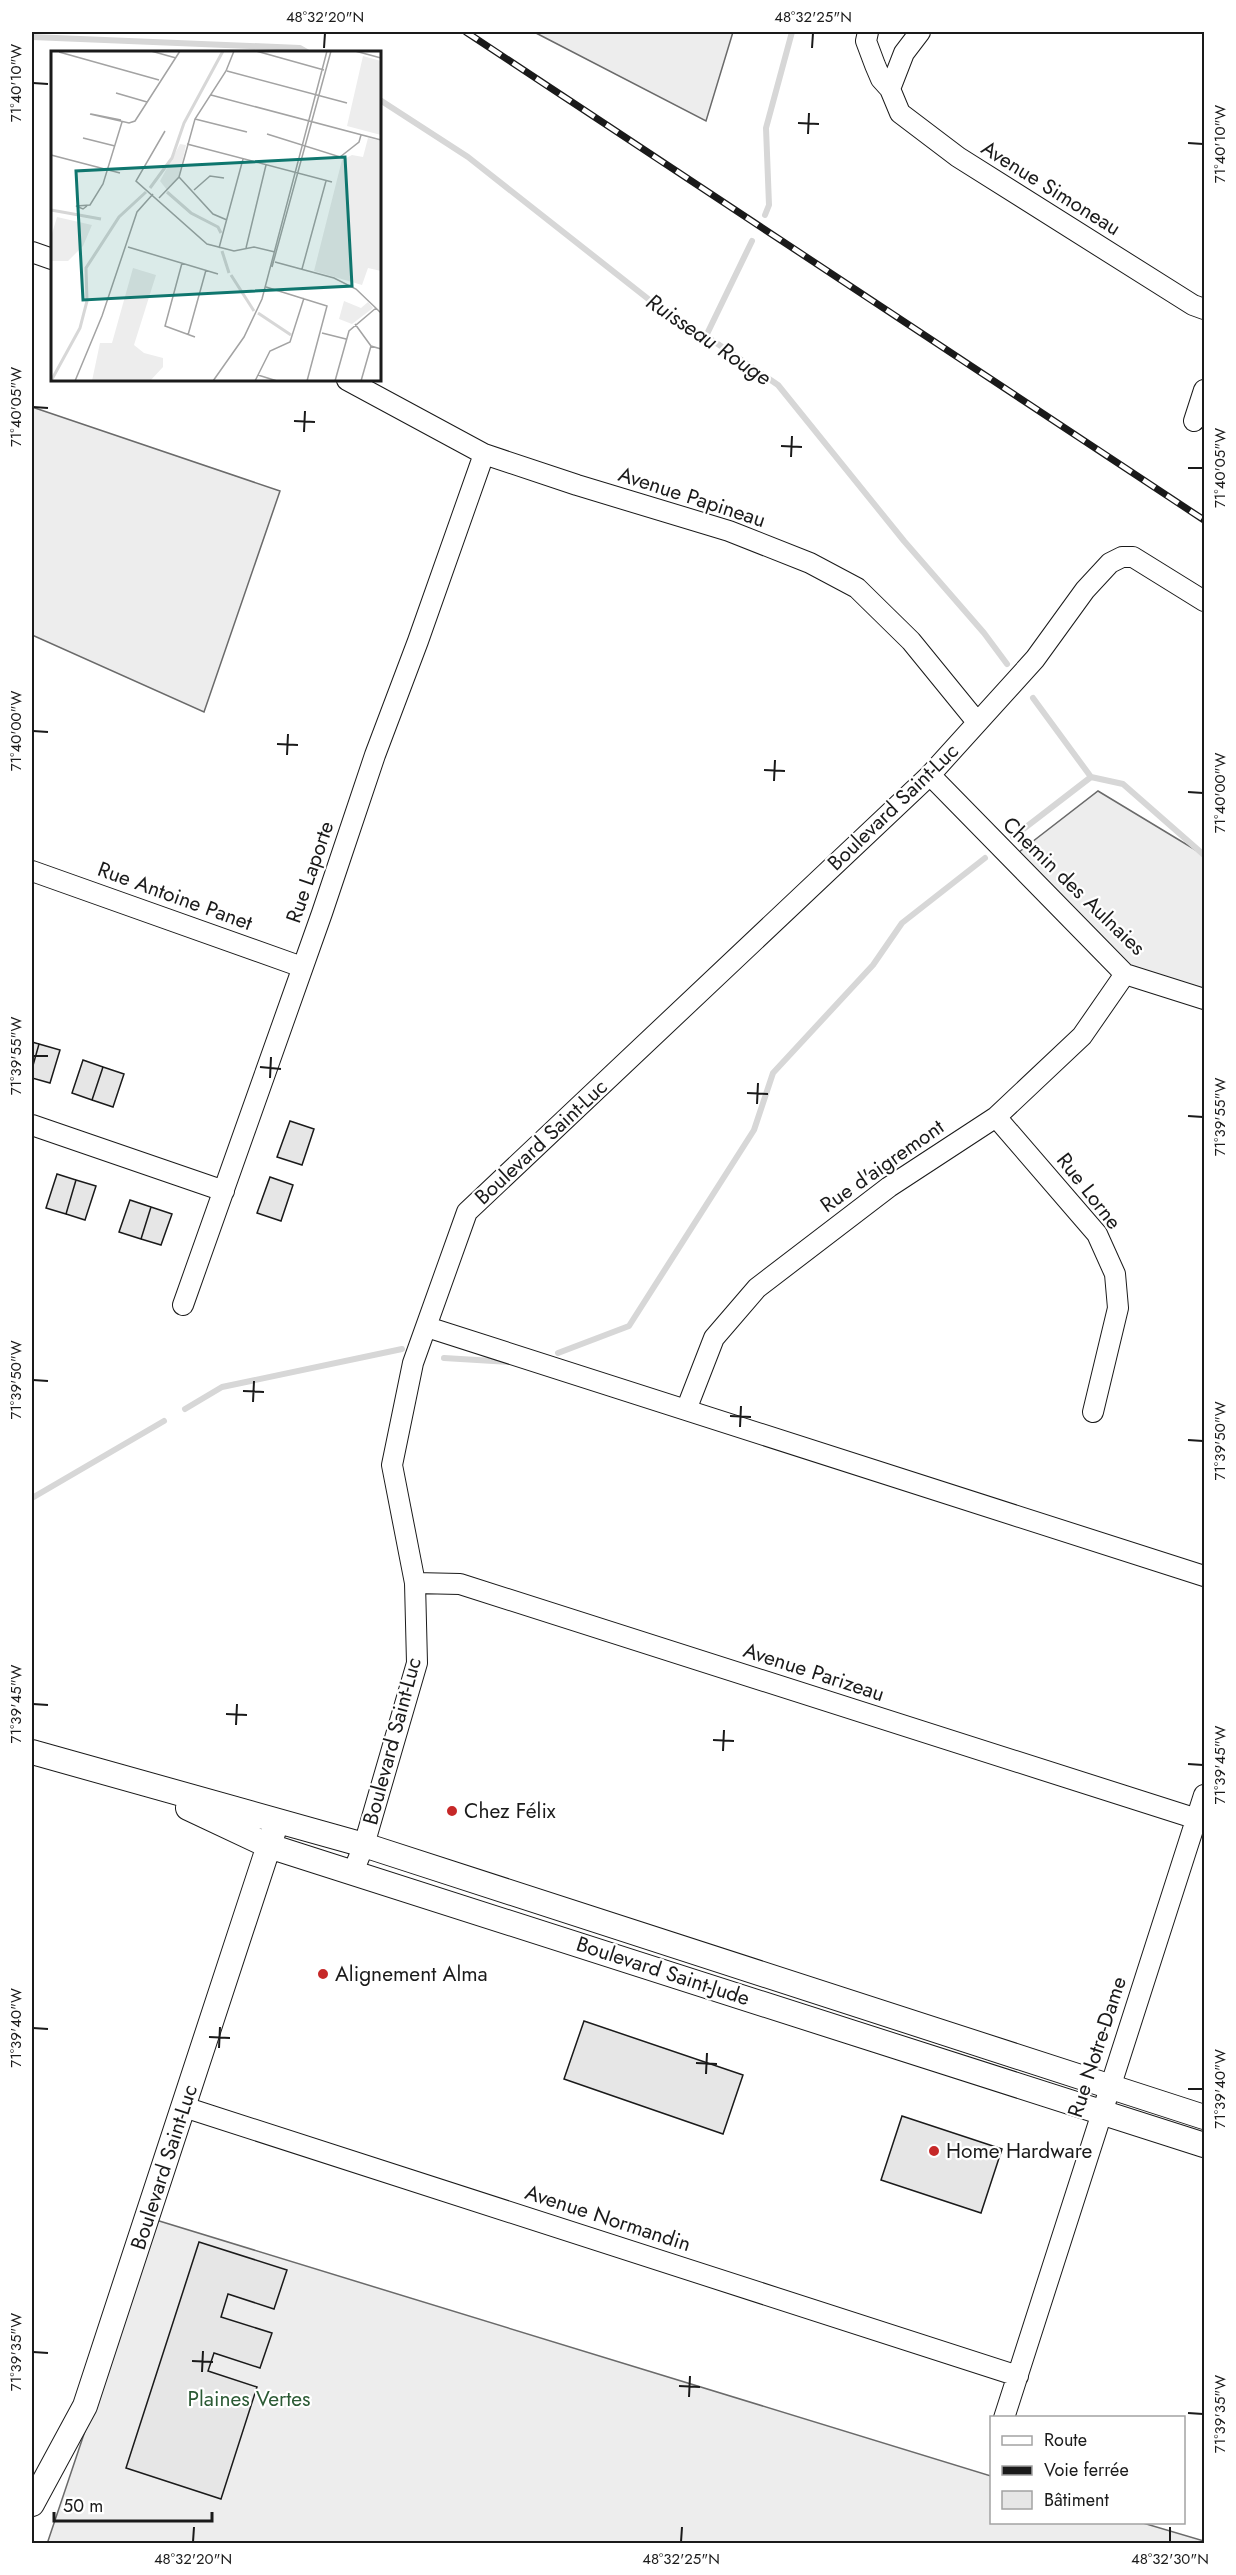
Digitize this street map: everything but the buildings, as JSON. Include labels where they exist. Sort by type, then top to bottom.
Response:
[{"type":"street","name":"Avenue Simoneau","points":[[868,32],[866,41],[875,65],[881,79],[890,89],[900,113],[958,157],[1108,253],[1193,305],[1204,309]]},
{"type":"street","points":[[890,89],[904,53],[920,32]]},
{"type":"street","points":[[32,252],[51,259]]},
{"type":"street","name":"Avenue Papineau","points":[[349,381],[484,454],[577,486],[729,531],[810,563],[857,588],[911,641],[978,722]]},
{"type":"street","points":[[1194,421],[1204,390]]},
{"type":"street","name":"Rue Laporte","points":[[183,1305],[375,755],[484,454]]},
{"type":"street","name":"Boulevard Saint-Luc","points":[[353,1872],[364,1845],[417,1663],[415,1583],[392,1465],[413,1363],[467,1212],[930,775],[1035,659],[1085,590],[1116,560],[1122,556],[1133,557],[1204,601]]},
{"type":"street","name":"Chemin des Aulnaies","points":[[930,775],[1125,974],[1204,999]]},
{"type":"street","name":"Rue Antoine Panet","points":[[32,870],[302,967]]},
{"type":"street","name":"Rue d'aigremont","points":[[686,1410],[714,1338],[757,1288],[889,1187],[996,1117],[1082,1036],[1125,974]]},
{"type":"street","name":"Rue Lorne","points":[[996,1117],[1097,1234],[1115,1274],[1118,1308],[1093,1412]]},
{"type":"street","points":[[32,1125],[224,1191]]},
{"type":"street","points":[[427,1327],[1204,1576]]},
{"type":"street","name":"Avenue Parizeau","points":[[415,1583],[460,1584],[1197,1819]]},
{"type":"street","name":"Boulevard Saint-Jude","points":[[32,1754],[364,1845],[1204,2117]]},
{"type":"street","name":"Boulevard Saint-Jude","points":[[129,1781],[269,1846],[1204,2145]]},
{"type":"street","name":"Rue Notre-Dame","points":[[1005,2416],[1204,1794]]},
{"type":"street","name":"Boulevard Saint-Luc","points":[[32,2504],[85,2406],[277,1821]]},
{"type":"street","name":"Avenue Normandin","points":[[184,2107],[1018,2376]]},
{"type":"shaded area","points":[[534,32],[733,32],[706,121]]},
{"type":"shaded area","points":[[32,407],[280,491],[204,712],[32,635]]},
{"type":"shaded area","points":[[1098,791],[1204,855],[1204,995],[1125,974],[1010,859]]},
{"type":"shaded area","name":"Plaines Vertes","points":[[156,2220],[990,2476],[990,2524],[1146,2524],[1204,2541],[1204,2544],[47,2544]]},
{"type":"waterway","points":[[765,215],[769,205],[766,128],[792,32]]},
{"type":"waterway","name":"Ruisseau Rouge","points":[[32,37],[300,48],[305,51]]},
{"type":"waterway","name":"Ruisseau Rouge","points":[[381,101],[468,157],[680,324],[706,336],[778,385],[904,541],[984,633],[1007,664]]},
{"type":"waterway","points":[[706,336],[752,241]]},
{"type":"waterway","name":"Ruisseau Rouge","points":[[1033,698],[1091,777],[1123,784],[1204,855]]},
{"type":"waterway","points":[[1013,837],[1091,777]]},
{"type":"waterway","points":[[558,1353],[629,1326],[754,1130],[773,1073],[873,965],[902,923],[985,858]]},
{"type":"waterway","points":[[185,1409],[222,1387],[402,1349]]},
{"type":"waterway","points":[[444,1358],[510,1362]]},
{"type":"waterway","points":[[32,1498],[164,1421]]},
{"type":"railway","points":[[466,32],[1204,520]]},
{"type":"place","name":"Chez Félix","points":[[452,1811]]},
{"type":"place","name":"Alignement Alma","points":[[323,1974]]},
{"type":"place","name":"Home Hardware","points":[[934,2151]]}]
